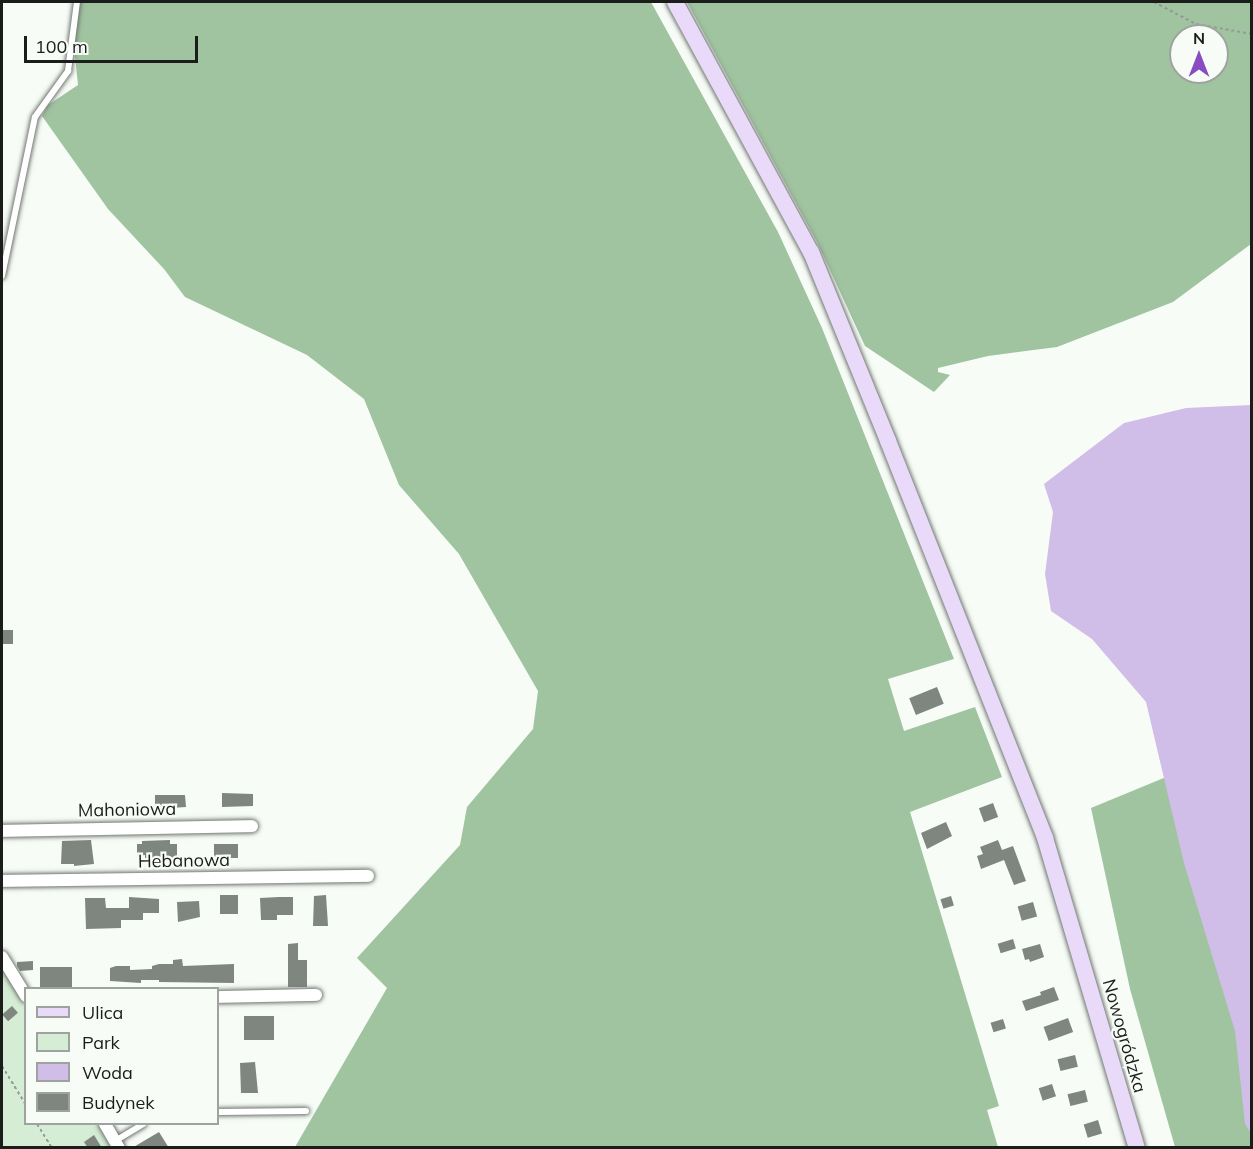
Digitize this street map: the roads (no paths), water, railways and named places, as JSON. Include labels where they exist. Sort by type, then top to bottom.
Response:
[{"type":"main road","name":"Nowogródzka","points":[[675,2],[811,252],[1045,838],[1137,1148]]},
{"type":"street","name":"Mahoniowa","points":[[2,831],[252,826]]},
{"type":"street","name":"Hebanowa","points":[[2,881],[368,876]]},
{"type":"street","points":[[2,957],[24,993]]},
{"type":"street","points":[[219,998],[316,995]]},
{"type":"street","points":[[106,1125],[117,1144]]},
{"type":"lane","points":[[2,276],[35,117],[68,71],[77,2]]},
{"type":"lane","points":[[219,1112],[306,1112]]},
{"type":"lane","points":[[117,1144],[141,1125]]},
{"type":"water","points":[[1252,405],[1251,1133],[1245,1124],[1235,1031],[1184,863],[1146,702],[1092,639],[1051,611],[1045,574],[1053,512],[1044,484],[1124,423],[1186,408]]}]
